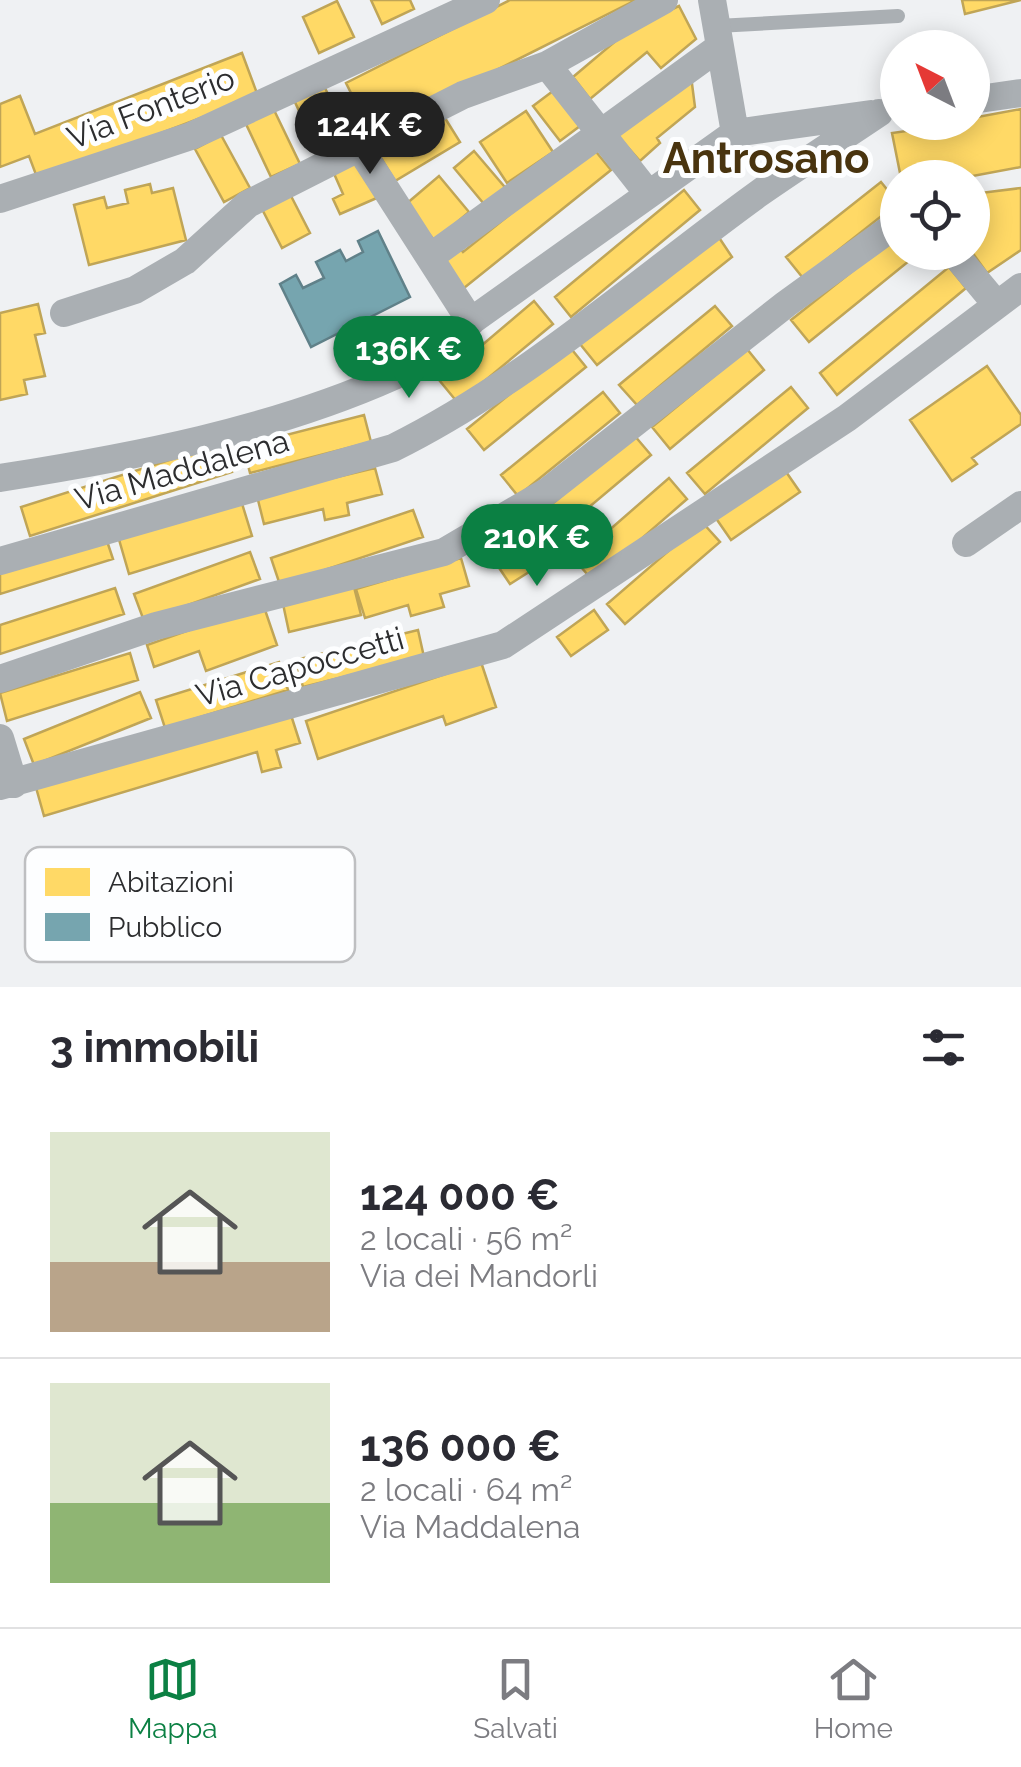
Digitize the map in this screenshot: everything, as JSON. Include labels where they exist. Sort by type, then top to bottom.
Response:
[{"type":"street","points":[[64,314],[135,290],[185,262],[248,204],[463,95],[547,64],[664,0]]},
{"type":"street","name":"Via Fonterio","points":[[0,199],[192,136],[477,2]]},
{"type":"street","points":[[716,25],[735,132],[880,112]]},
{"type":"street","points":[[430,256],[600,134],[716,25]]},
{"type":"street","points":[[547,64],[647,192]]},
{"type":"street","points":[[990,97],[1021,93]]},
{"type":"street","name":"Via Maddalena","points":[[0,561],[393,448],[425,432],[588,325],[758,194],[880,116]]},
{"type":"street","name":"Via Maddalena","points":[[0,478],[290,418],[394,376],[735,132]]},
{"type":"street","points":[[360,150],[472,322]]},
{"type":"street","points":[[0,680],[156,626],[444,552],[548,492],[786,304],[880,236]]},
{"type":"street","points":[[968,270],[998,305]]},
{"type":"street","name":"Via Capoccetti","points":[[7,785],[503,645],[848,418],[1021,287]]},
{"type":"street","points":[[966,543],[1021,505]]},
{"type":"street","points":[[0,738],[7,785]]},
{"type":"lane","points":[[716,25],[898,16]]},
{"type":"building: Abitazioni","points":[[371,0],[410,0],[414,9],[382,24]]},
{"type":"building: Abitazioni","points":[[510,0],[636,0],[371,133],[346,83]]},
{"type":"building: Abitazioni","points":[[962,0],[1021,0],[965,14]]},
{"type":"building: Abitazioni","points":[[337,1],[354,37],[319,53],[303,17]]},
{"type":"building: Abitazioni","points":[[679,6],[696,39],[661,68],[647,52],[590,99],[573,77],[631,28]]},
{"type":"building: Abitazioni","points":[[242,53],[258,96],[38,180],[29,156],[0,167],[0,104],[20,96],[35,134]]},
{"type":"building: Abitazioni","points":[[691,76],[695,107],[657,138],[660,143],[640,161],[617,135]]},
{"type":"building: Abitazioni","points":[[324,86],[350,139],[319,154],[294,100]]},
{"type":"building: Abitazioni","points":[[553,91],[580,126],[560,141],[533,106]]},
{"type":"building: Abitazioni","points":[[1021,109],[1021,167],[990,173],[990,160],[897,160],[893,140],[990,140],[990,115]]},
{"type":"building: Abitazioni","points":[[274,110],[300,164],[271,177],[246,124]]},
{"type":"building: Abitazioni","points":[[440,110],[460,142],[395,181],[376,150]]},
{"type":"building: Abitazioni","points":[[526,111],[553,152],[507,183],[480,142]]},
{"type":"building: Abitazioni","points":[[221,135],[250,188],[224,202],[195,149]]},
{"type":"building: Abitazioni","points":[[593,148],[611,170],[459,292],[433,260],[455,242],[463,252]]},
{"type":"building: Abitazioni","points":[[474,151],[509,192],[489,210],[454,168]]},
{"type":"building: Abitazioni","points":[[360,156],[379,197],[340,214],[333,199],[343,194],[332,169]]},
{"type":"building: Abitazioni","points":[[439,176],[469,212],[435,241],[405,205]]},
{"type":"building: Abitazioni","points":[[880,183],[880,217],[803,278],[786,257]]},
{"type":"building: Abitazioni","points":[[150,184],[152,193],[173,188],[186,240],[89,265],[74,205],[104,197],[107,208],[128,203],[125,190]]},
{"type":"building: Abitazioni","points":[[1021,188],[1021,250],[987,273],[985,270],[990,270],[990,192]]},
{"type":"building: Abitazioni","points":[[684,190],[700,210],[571,317],[555,297]]},
{"type":"building: Abitazioni","points":[[290,194],[310,233],[282,248],[262,209]]},
{"type":"building: Abitazioni","points":[[718,236],[732,257],[597,365],[580,344]]},
{"type":"building: Abitazioni","points":[[880,249],[880,270],[898,270],[809,342],[791,320]]},
{"type":"building: Abitazioni","points":[[945,270],[951,270],[966,288],[837,395],[820,373]]},
{"type":"building: Abitazioni","points":[[534,301],[553,324],[458,403],[439,380],[459,363],[451,353],[465,342],[474,352]]},
{"type":"building: Abitazioni","points":[[38,304],[45,333],[35,335],[45,376],[24,380],[27,394],[0,400],[0,313]]},
{"type":"building: Abitazioni","points":[[715,306],[732,326],[637,405],[619,385]]},
{"type":"building: Abitazioni","points":[[569,346],[586,367],[484,450],[467,429]]},
{"type":"building: Abitazioni","points":[[747,349],[764,370],[670,449],[652,427]]},
{"type":"building: Abitazioni","points":[[987,366],[1021,415],[1021,424],[972,458],[977,464],[952,481],[910,420]]},
{"type":"building: Abitazioni","points":[[791,387],[808,408],[705,494],[687,473]]},
{"type":"building: Abitazioni","points":[[603,392],[620,413],[518,496],[501,475]]},
{"type":"building: Abitazioni","points":[[364,415],[371,442],[250,473],[243,446]]},
{"type":"building: Abitazioni","points":[[634,435],[651,455],[557,534],[540,514]]},
{"type":"building: Abitazioni","points":[[223,443],[232,472],[30,536],[21,507]]},
{"type":"building: Abitazioni","points":[[782,466],[800,492],[731,540],[713,514]]},
{"type":"building: Abitazioni","points":[[375,468],[382,494],[347,503],[349,515],[325,520],[323,509],[264,524],[257,496]]},
{"type":"building: Abitazioni","points":[[669,478],[687,499],[593,581],[575,560]]},
{"type":"building: Abitazioni","points":[[240,497],[252,536],[129,574],[118,536]]},
{"type":"building: Abitazioni","points":[[413,510],[423,537],[280,585],[271,558]]},
{"type":"building: Abitazioni","points":[[702,522],[720,542],[625,624],[607,604]]},
{"type":"building: Abitazioni","points":[[523,523],[548,560],[510,584],[485,547]]},
{"type":"building: Abitazioni","points":[[104,532],[113,559],[0,594],[0,564]]},
{"type":"building: Abitazioni","points":[[250,552],[260,579],[144,621],[134,594]]},
{"type":"building: Abitazioni","points":[[461,558],[469,586],[440,594],[444,607],[411,616],[408,605],[365,618],[356,589]]},
{"type":"building: Abitazioni","points":[[354,587],[361,615],[289,632],[283,604]]},
{"type":"building: Abitazioni","points":[[115,588],[124,614],[0,654],[0,625]]},
{"type":"building: Abitazioni","points":[[263,604],[277,645],[206,671],[199,651],[154,667],[147,645]]},
{"type":"building: Abitazioni","points":[[594,610],[608,630],[571,656],[557,637]]},
{"type":"building: Abitazioni","points":[[418,630],[424,657],[303,687],[296,660]]},
{"type":"building: Abitazioni","points":[[130,653],[138,680],[7,721],[0,693]]},
{"type":"building: Abitazioni","points":[[279,662],[288,690],[165,728],[156,700]]},
{"type":"building: Abitazioni","points":[[481,662],[496,707],[446,725],[443,716],[318,759],[306,721]]},
{"type":"building: Abitazioni","points":[[140,692],[151,718],[34,765],[24,739]]},
{"type":"building: Abitazioni","points":[[291,715],[300,743],[276,750],[281,767],[262,772],[257,752],[44,816],[35,784]]},
{"type":"building: Pubblico","points":[[378,231],[410,297],[311,347],[280,284],[296,275],[303,288],[324,278],[316,262],[340,250],[346,261],[363,252],[358,241]]},
{"type":"district","name":"Antrosano","points":[[766,158]]}]
